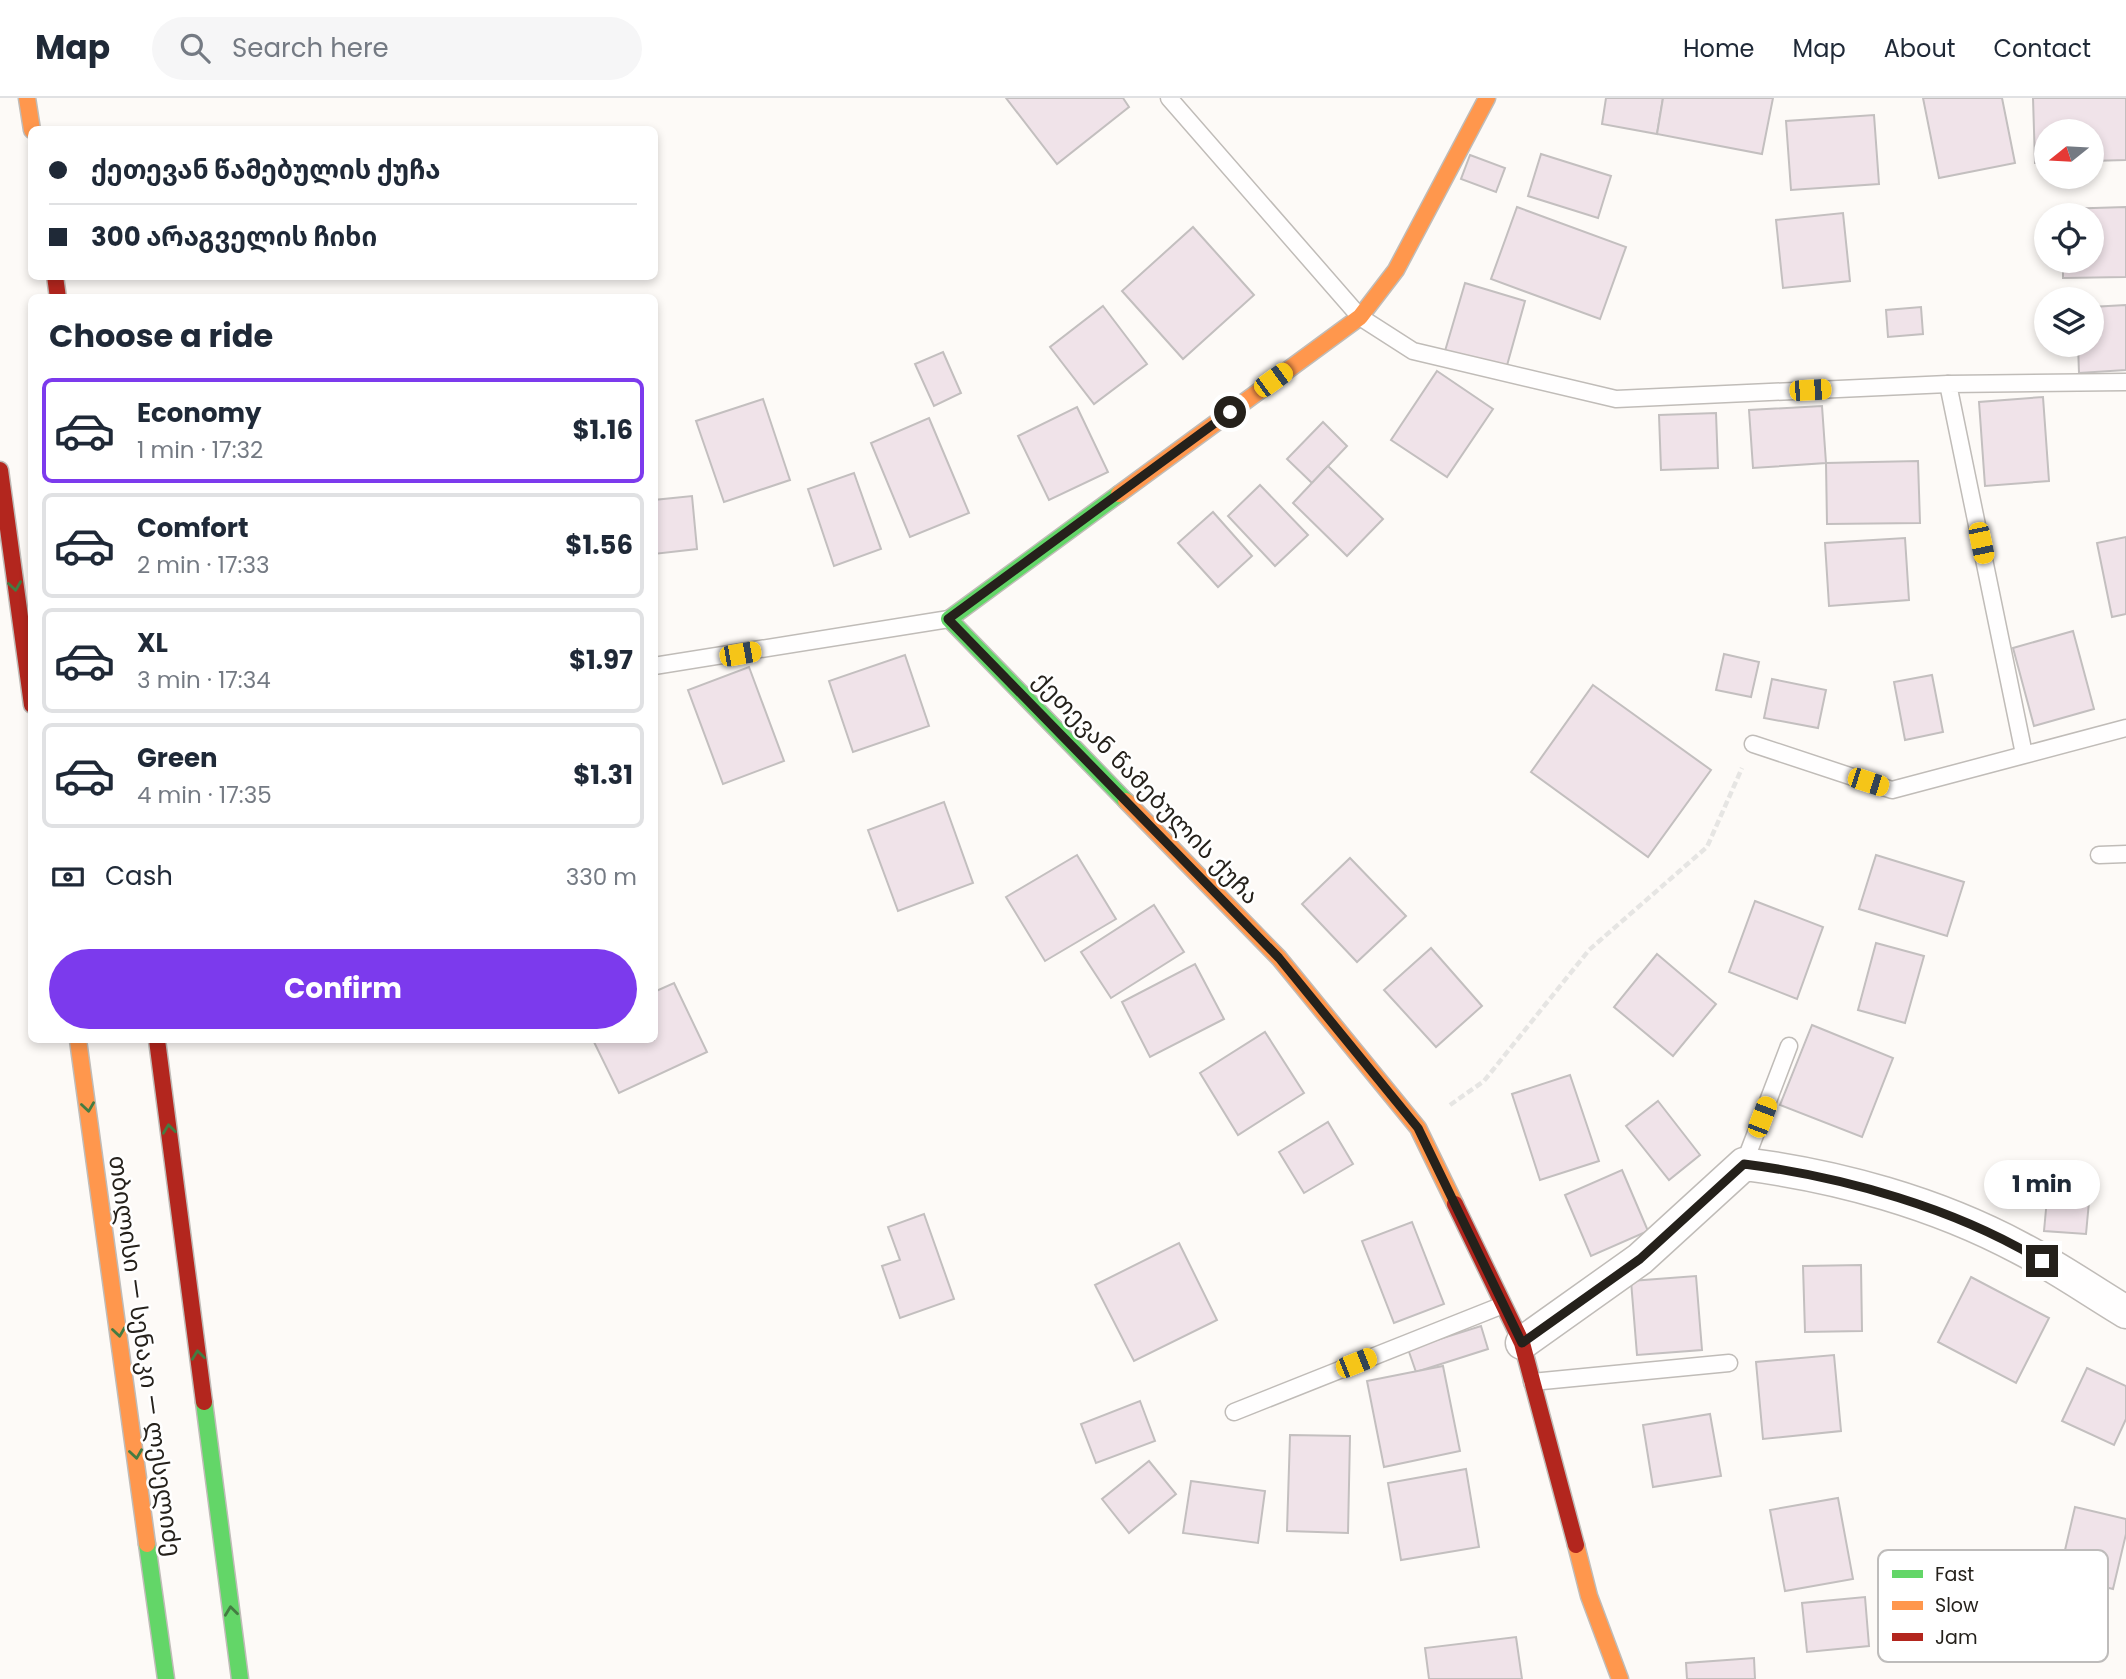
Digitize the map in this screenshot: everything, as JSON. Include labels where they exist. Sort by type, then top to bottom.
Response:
[{"type":"main road","points":[[27,98],[31,126]]},
{"type":"main road","points":[[948,619],[1360,317],[1396,270],[1487,98]]},
{"type":"main road","points":[[0,470],[28,676]]},
{"type":"main road","name":"ქეთევან წამებულის ქუჩა","points":[[948,619],[1279,958],[1418,1128],[1522,1343],[1589,1596],[1620,1679]]},
{"type":"main road","name":"თბილისი — სენაკი — ლესელიძე","points":[[78,1043],[166,1679]]},
{"type":"main road","name":"თბილისი — სენაკი — ლესელიძე","points":[[158,1043],[240,1679]]},
{"type":"street","points":[[1522,1343],[1640,1259],[1744,1164],[1806,1172],[1953,1216],[2021,1248],[2126,1312]]},
{"type":"lane","points":[[1169,98],[1360,317],[1413,351],[1616,399],[1948,384],[2126,382]]},
{"type":"lane","points":[[1948,384],[2024,754]]},
{"type":"lane","points":[[658,665],[948,619]]},
{"type":"lane","points":[[1753,744],[1892,790],[2126,727]]},
{"type":"lane","points":[[2099,855],[2126,854]]},
{"type":"lane","points":[[1744,1164],[1789,1046]]},
{"type":"lane","points":[[1234,1412],[1503,1305]]},
{"type":"lane","points":[[1532,1382],[1729,1363]]},
{"type":"path","points":[[1418,1128],[1483,1081],[1588,950],[1707,848],[1753,744]]},
{"type":"building","points":[[1006,98],[1123,98],[1129,107],[1057,164]]},
{"type":"building","points":[[1606,98],[1663,98],[1657,134],[1602,124]]},
{"type":"building","points":[[1663,98],[1773,98],[1762,154],[1657,134]]},
{"type":"building","points":[[1923,98],[2002,98],[2015,163],[1939,178]]},
{"type":"building","points":[[2033,98],[2126,98],[2126,160],[2104,161],[2104,119],[2034,119],[2034,130]]},
{"type":"building","points":[[1874,115],[1879,184],[1791,190],[1786,121]]},
{"type":"building","points":[[1541,154],[1611,176],[1598,218],[1528,196]]},
{"type":"building","points":[[1470,155],[1505,168],[1496,192],[1461,179]]},
{"type":"building","points":[[1517,207],[1626,247],[1600,319],[1491,279]]},
{"type":"building","points":[[2126,207],[2126,277],[2063,278],[2063,273],[2104,273],[2104,208]]},
{"type":"building","points":[[1843,213],[1850,281],[1783,288],[1776,220]]},
{"type":"building","points":[[1193,227],[1254,295],[1183,359],[1122,291]]},
{"type":"building","points":[[1465,283],[1525,301],[1506,369],[1445,351]]},
{"type":"building","points":[[2126,305],[2126,370],[2079,373],[2078,357],[2104,357],[2104,306]]},
{"type":"building","points":[[1103,306],[1147,364],[1094,404],[1050,347]]},
{"type":"building","points":[[1921,307],[1923,334],[1888,337],[1886,310]]},
{"type":"building","points":[[943,352],[961,393],[934,406],[915,364]]},
{"type":"building","points":[[1437,371],[1493,409],[1447,477],[1391,440]]},
{"type":"building","points":[[2043,397],[2049,481],[1985,486],[1979,402]]},
{"type":"building","points":[[763,399],[790,480],[724,502],[696,421]]},
{"type":"building","points":[[1822,406],[1826,463],[1753,468],[1749,410]]},
{"type":"building","points":[[1077,407],[1108,472],[1049,500],[1018,436]]},
{"type":"building","points":[[1716,413],[1718,468],[1661,470],[1659,415]]},
{"type":"building","points":[[929,418],[969,513],[910,537],[871,443]]},
{"type":"building","points":[[1323,422],[1347,446],[1312,483],[1287,459]]},
{"type":"building","points":[[1918,461],[1920,523],[1827,524],[1826,463]]},
{"type":"building","points":[[1328,466],[1383,519],[1347,556],[1293,503]]},
{"type":"building","points":[[854,473],[881,549],[834,566],[808,489]]},
{"type":"building","points":[[1260,485],[1308,535],[1275,566],[1228,516]]},
{"type":"building","points":[[692,496],[697,549],[658,554],[658,500]]},
{"type":"building","points":[[1213,512],[1252,556],[1218,587],[1178,543]]},
{"type":"building","points":[[2126,537],[2126,614],[2112,617],[2097,543]]},
{"type":"building","points":[[1905,538],[1909,600],[1829,606],[1825,543]]},
{"type":"building","points":[[2073,631],[2094,709],[2034,726],[2013,648]]},
{"type":"building","points":[[1724,654],[1759,662],[1751,697],[1716,690]]},
{"type":"building","points":[[905,655],[929,726],[853,752],[829,681]]},
{"type":"building","points":[[749,667],[784,761],[723,784],[688,690]]},
{"type":"building","points":[[1932,675],[1943,732],[1905,740],[1894,682]]},
{"type":"building","points":[[1772,679],[1826,690],[1818,728],[1764,718]]},
{"type":"building","points":[[1593,685],[1711,770],[1648,857],[1531,772]]},
{"type":"building","points":[[944,802],[973,883],[898,911],[868,830]]},
{"type":"building","points":[[1077,855],[1116,919],[1045,961],[1006,897]]},
{"type":"building","points":[[1876,855],[1964,882],[1947,936],[1859,909]]},
{"type":"building","points":[[1350,858],[1406,916],[1357,962],[1302,904]]},
{"type":"building","points":[[1755,901],[1823,927],[1797,999],[1729,972]]},
{"type":"building","points":[[1154,905],[1184,952],[1111,998],[1081,952]]},
{"type":"building","points":[[1876,943],[1924,956],[1905,1023],[1858,1010]]},
{"type":"building","points":[[1431,948],[1482,1006],[1436,1047],[1384,990]]},
{"type":"building","points":[[1657,954],[1716,1004],[1673,1056],[1614,1007]]},
{"type":"building","points":[[1195,964],[1224,1019],[1150,1057],[1122,1002]]},
{"type":"building","points":[[674,983],[707,1052],[619,1093],[594,1043],[658,1043],[658,990]]},
{"type":"building","points":[[1812,1025],[1893,1058],[1862,1137],[1780,1105]]},
{"type":"building","points":[[1265,1032],[1304,1093],[1238,1135],[1200,1073]]},
{"type":"building","points":[[1570,1075],[1599,1161],[1540,1180],[1512,1094]]},
{"type":"building","points":[[1658,1101],[1700,1155],[1669,1180],[1626,1126]]},
{"type":"building","points":[[1328,1122],[1353,1164],[1304,1193],[1279,1152]]},
{"type":"building","points":[[1622,1170],[1648,1231],[1591,1256],[1565,1195]]},
{"type":"building","points":[[2049,1177],[2091,1180],[2086,1234],[2044,1231]]},
{"type":"building","points":[[924,1214],[954,1299],[900,1318],[882,1266],[900,1260],[888,1227]]},
{"type":"building","points":[[1412,1222],[1444,1304],[1394,1323],[1362,1241]]},
{"type":"building","points":[[1179,1243],[1217,1320],[1134,1361],[1095,1285]]},
{"type":"building","points":[[1861,1265],[1862,1331],[1805,1332],[1803,1266]]},
{"type":"building","points":[[1696,1276],[1702,1350],[1637,1355],[1631,1281]]},
{"type":"building","points":[[1971,1277],[2049,1318],[2016,1383],[1938,1342]]},
{"type":"building","points":[[1481,1326],[1488,1349],[1416,1372],[1408,1349]]},
{"type":"building","points":[[1834,1355],[1841,1431],[1763,1439],[1756,1362]]},
{"type":"building","points":[[1443,1366],[1460,1451],[1384,1467],[1367,1381]]},
{"type":"building","points":[[2087,1368],[2126,1386],[2126,1419],[2114,1445],[2062,1421]]},
{"type":"building","points":[[1140,1401],[1155,1441],[1096,1463],[1081,1424]]},
{"type":"building","points":[[1710,1414],[1721,1476],[1653,1487],[1643,1425]]},
{"type":"building","points":[[1290,1435],[1350,1436],[1348,1533],[1287,1531]]},
{"type":"building","points":[[1149,1461],[1176,1494],[1129,1533],[1102,1499]]},
{"type":"building","points":[[1466,1469],[1479,1547],[1401,1560],[1388,1483]]},
{"type":"building","points":[[1191,1481],[1265,1491],[1258,1543],[1183,1533]]},
{"type":"building","points":[[1838,1498],[1853,1579],[1785,1591],[1770,1510]]},
{"type":"building","points":[[2075,1507],[2126,1519],[2126,1534],[2113,1589],[2108,1588],[2108,1550],[2065,1550]]},
{"type":"building","points":[[1865,1597],[1869,1646],[1807,1652],[1802,1603]]},
{"type":"building","points":[[1516,1637],[1522,1679],[1429,1679],[1425,1648]]},
{"type":"building","points":[[1754,1658],[1755,1679],[1687,1679],[1686,1663]]},
{"type":"traffic: fast","points":[[1119,494],[949,619],[1126,801]]},
{"type":"traffic: fast","points":[[204,1402],[240,1679]]},
{"type":"traffic: fast","points":[[147,1544],[166,1679]]},
{"type":"traffic: slow","points":[[27,98],[31,126]]},
{"type":"traffic: slow","points":[[1119,494],[1360,317],[1396,270],[1487,98]]},
{"type":"traffic: slow","points":[[1126,801],[1279,958],[1418,1128],[1455,1204]]},
{"type":"traffic: slow","points":[[78,1043],[147,1544]]},
{"type":"traffic: slow","points":[[1576,1545],[1589,1596],[1620,1679]]},
{"type":"traffic: jam","points":[[56,280],[57,294]]},
{"type":"traffic: jam","points":[[0,470],[28,676]]},
{"type":"traffic: jam","points":[[157,1043],[204,1402]]},
{"type":"traffic: jam","points":[[1455,1204],[1522,1343],[1576,1545]]},
{"type":"route","points":[[1230,412],[948,619],[1279,958],[1418,1128],[1522,1343],[1640,1259],[1744,1164],[1806,1172],[1953,1216],[2021,1248],[2042,1261]]}]
